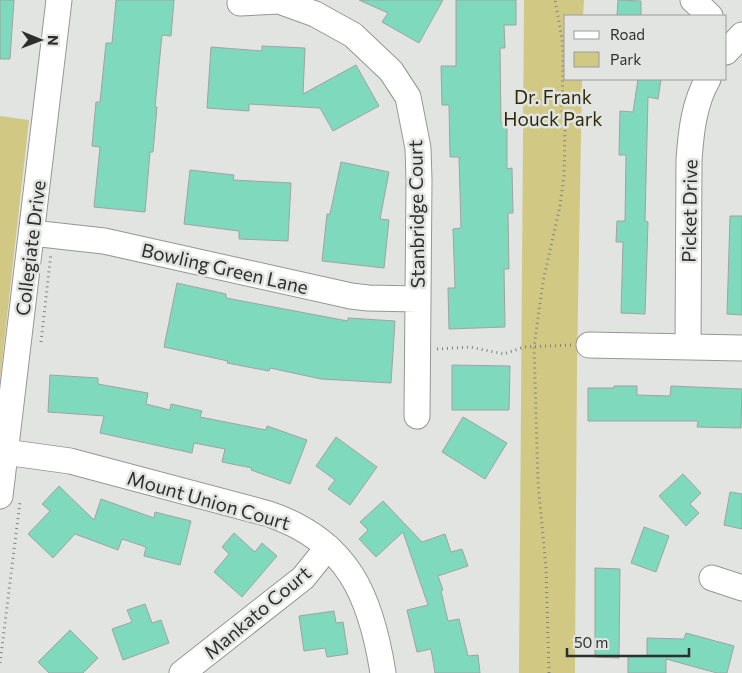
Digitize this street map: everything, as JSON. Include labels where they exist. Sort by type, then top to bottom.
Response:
[{"type":"street","name":"Collegiate Drive","points":[[10,499],[5,452],[59,0]]},
{"type":"street","points":[[693,0],[709,15]]},
{"type":"street","name":"Stanbridge Court","points":[[240,3],[279,1],[315,14],[353,35],[391,70],[408,97],[418,148],[416,416]]},
{"type":"street","name":"Picket Drive","points":[[688,347],[691,134],[696,108],[708,80]]},
{"type":"street","name":"Bowling Green Lane","points":[[32,233],[104,241],[351,296],[418,298]]},
{"type":"street","points":[[589,344],[742,348]]},
{"type":"street","name":"Mount Union Court","points":[[5,452],[70,461],[269,514],[290,521],[302,528],[328,547],[344,563],[358,584],[370,612],[383,673]]},
{"type":"street","name":"Mankato Court","points":[[182,673],[303,578],[328,547]]},
{"type":"street","points":[[712,578],[742,588]]},
{"type":"path","points":[[548,673],[546,568],[538,482],[534,347],[543,282],[560,206],[564,176],[563,56],[555,0]]},
{"type":"path","points":[[432,349],[470,347],[504,354],[516,348],[589,344]]},
{"type":"path","points":[[0,663],[10,499]]},
{"type":"green space","name":"Dr. Frank Houck Park","points":[[524,0],[584,0],[583,15],[564,15],[564,80],[582,80],[577,364],[575,673],[519,673]]},
{"type":"green space","points":[[0,116],[29,120],[0,379]]},
{"type":"building","points":[[0,0],[14,0],[10,59],[0,59]]},
{"type":"building","points":[[116,0],[174,0],[171,36],[162,35],[153,152],[150,152],[145,212],[94,207],[100,147],[92,146],[96,102],[100,102],[106,43],[112,43]]},
{"type":"building","points":[[359,0],[443,0],[419,43],[382,22],[388,13]]},
{"type":"building","points":[[456,0],[516,0],[516,25],[504,25],[505,48],[500,48],[501,123],[507,123],[507,169],[512,168],[513,213],[508,213],[509,269],[504,269],[505,327],[449,329],[448,288],[455,288],[453,229],[461,228],[459,157],[450,157],[449,105],[442,105],[441,66],[456,66]]},
{"type":"building","points":[[618,0],[641,1],[641,15],[617,15]]},
{"type":"building","points":[[262,46],[305,48],[303,94],[356,65],[379,106],[333,131],[320,108],[249,104],[249,111],[207,108],[211,47],[262,51]]},
{"type":"building","points":[[638,80],[661,80],[658,99],[648,97],[645,221],[648,222],[645,314],[621,313],[623,242],[616,242],[617,221],[625,221],[626,155],[619,155],[620,111],[633,112]]},
{"type":"building","points":[[341,162],[389,172],[380,219],[389,220],[384,268],[322,261],[327,214],[330,214]]},
{"type":"building","points":[[190,170],[234,175],[233,180],[291,183],[288,241],[239,239],[239,231],[184,224]]},
{"type":"building","points":[[730,216],[742,216],[742,315],[727,314]]},
{"type":"building","points":[[177,283],[226,294],[226,298],[348,321],[348,318],[395,321],[391,383],[321,379],[270,368],[269,371],[227,363],[228,361],[164,347]]},
{"type":"building","points":[[452,365],[510,366],[509,410],[452,410]]},
{"type":"building","points":[[50,375],[98,378],[98,384],[148,393],[146,404],[170,410],[171,404],[202,411],[200,417],[266,430],[267,426],[307,440],[290,484],[251,470],[252,468],[222,462],[225,449],[194,443],[192,453],[100,433],[104,416],[48,412]]},
{"type":"building","points":[[614,386],[637,386],[637,395],[670,396],[671,386],[742,389],[741,428],[697,427],[698,421],[588,421],[588,388],[614,388]]},
{"type":"building","points":[[463,417],[507,443],[485,479],[442,452]]},
{"type":"building","points":[[336,437],[377,467],[350,505],[328,489],[335,480],[316,466]]},
{"type":"building","points":[[683,474],[701,493],[690,504],[699,513],[686,526],[659,496]]},
{"type":"building","points":[[59,486],[94,520],[101,499],[154,518],[155,512],[191,521],[180,565],[144,556],[146,547],[122,539],[118,550],[75,534],[53,558],[28,534],[50,511],[42,504]]},
{"type":"building","points":[[730,492],[742,494],[742,529],[724,525]]},
{"type":"building","points":[[383,501],[422,542],[445,534],[451,552],[462,549],[468,566],[438,576],[443,590],[441,591],[448,621],[459,619],[468,656],[478,655],[480,673],[435,673],[431,649],[417,652],[407,610],[428,605],[403,532],[376,557],[359,539],[368,530],[360,522]]},
{"type":"building","points":[[644,527],[669,536],[656,572],[631,563]]},
{"type":"building","points":[[234,533],[255,552],[262,543],[277,556],[242,597],[214,572],[229,554],[222,547]]},
{"type":"building","points":[[595,568],[620,569],[619,658],[595,657]]},
{"type":"building","points":[[145,604],[152,623],[161,620],[169,643],[123,660],[112,629],[132,622],[127,610]]},
{"type":"building","points":[[334,611],[336,623],[343,622],[348,654],[327,657],[325,648],[304,651],[299,616]]},
{"type":"building","points":[[70,630],[98,658],[83,673],[49,673],[38,662]]},
{"type":"building","points":[[686,633],[734,646],[727,673],[717,673],[666,659],[666,673],[628,673],[628,656],[647,656],[647,638],[684,639]]}]
